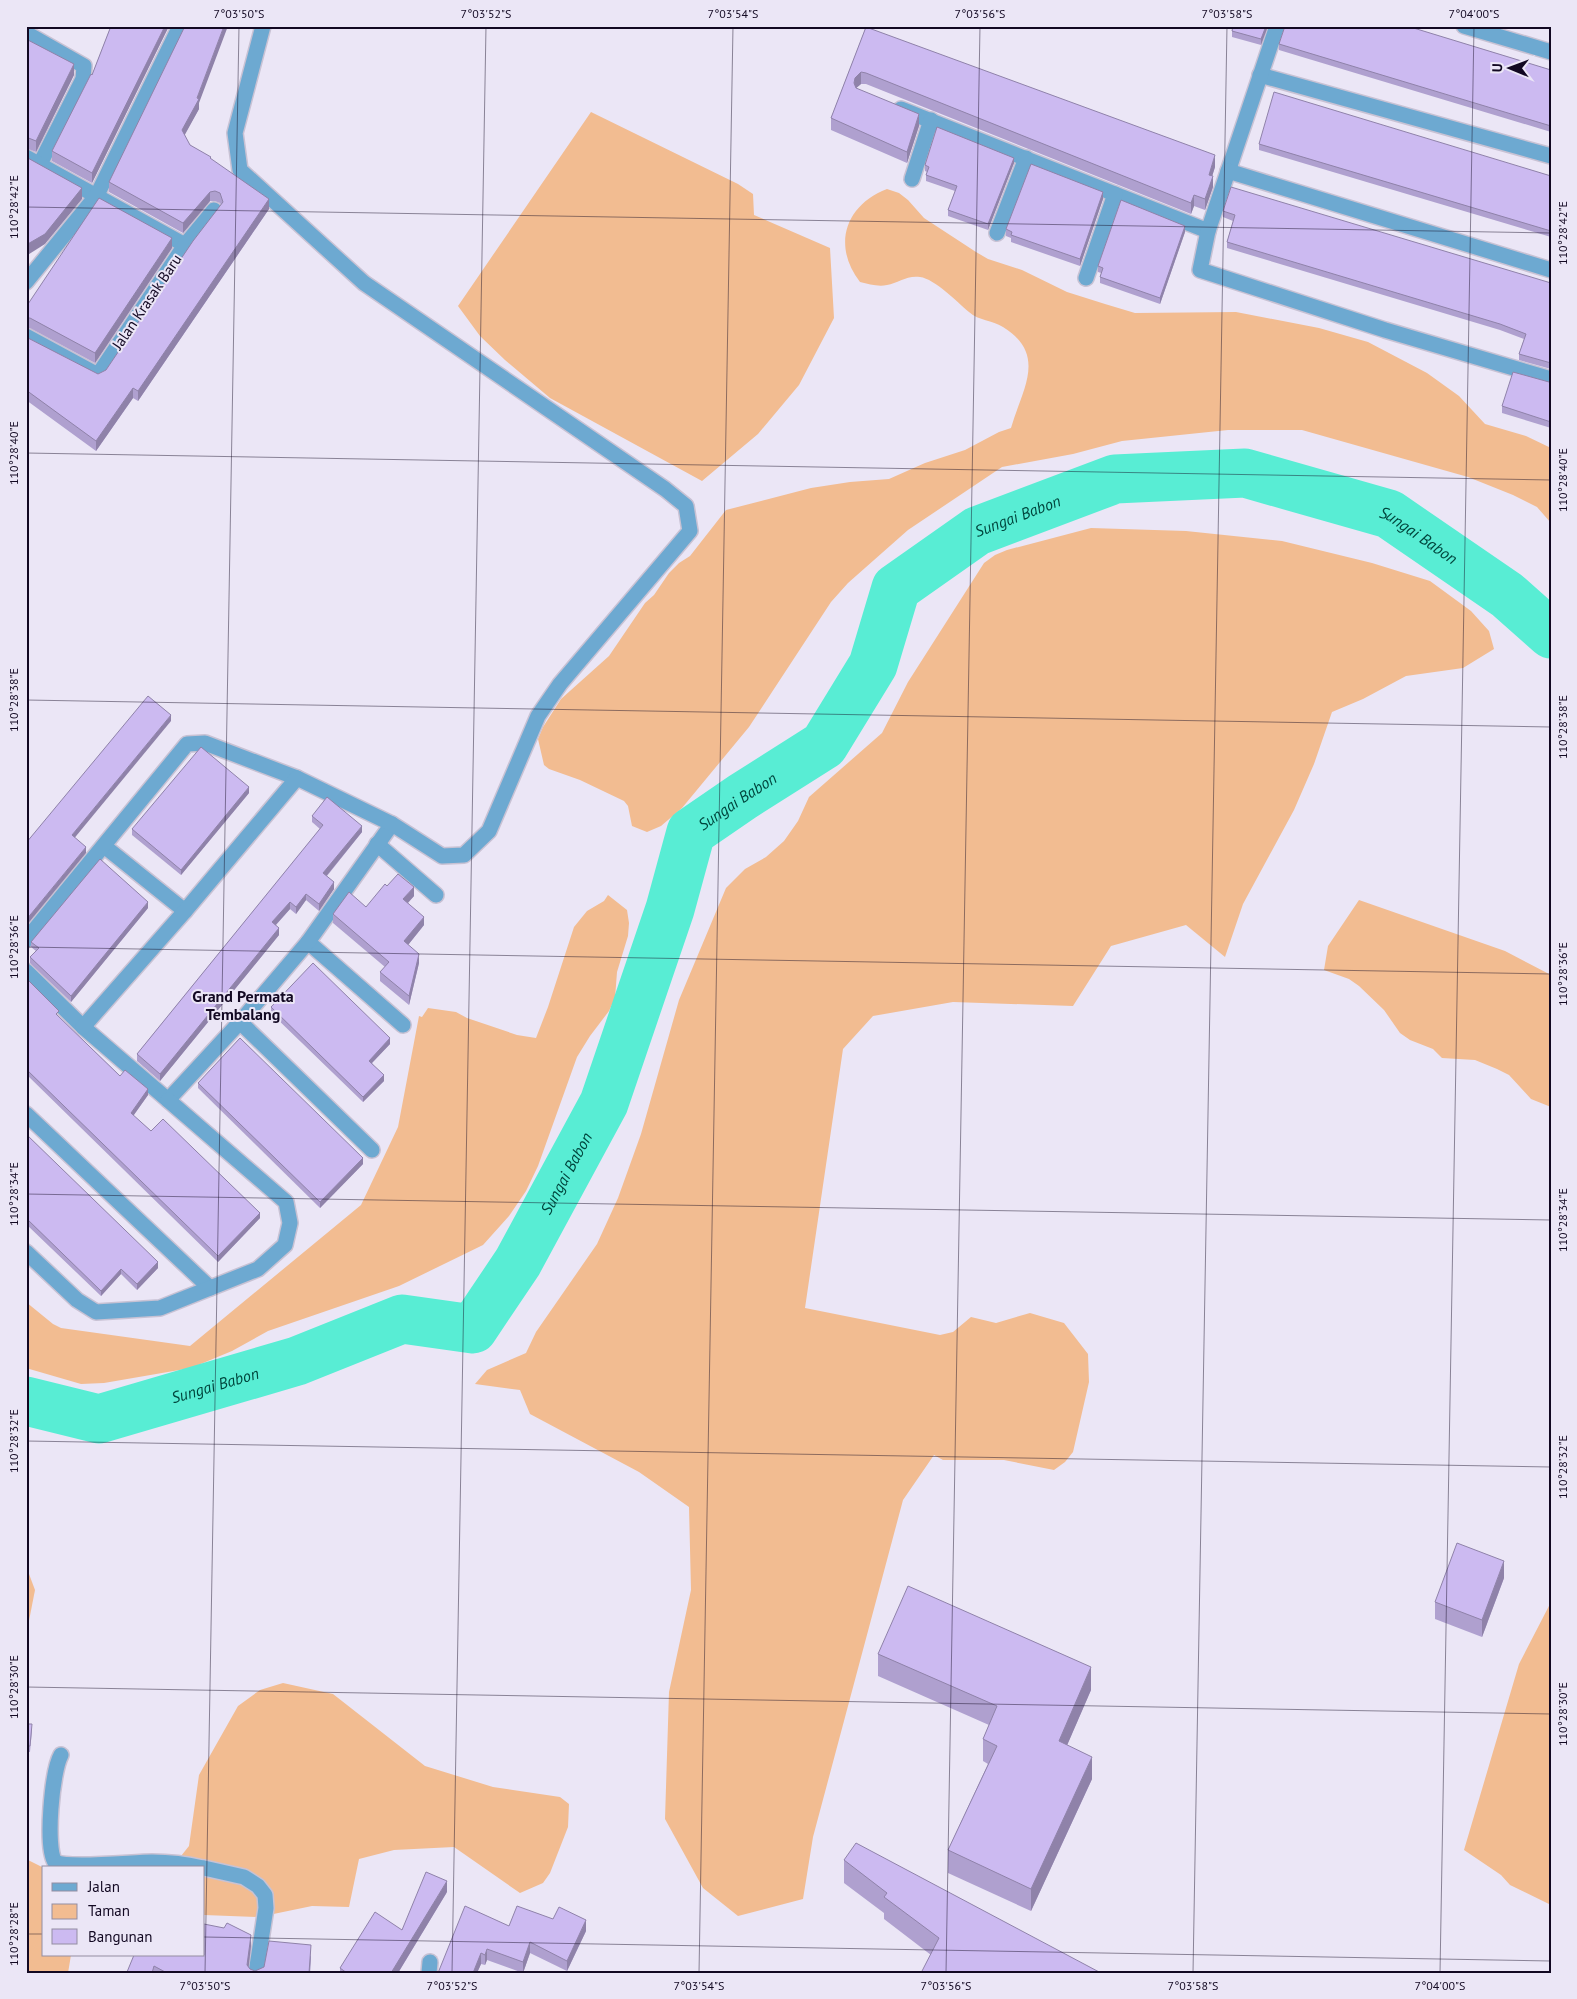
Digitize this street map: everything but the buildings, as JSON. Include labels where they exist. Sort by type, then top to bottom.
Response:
[{"type":"street","points":[[26,282],[97,195],[180,26]]},
{"type":"street","points":[[26,940],[187,744],[205,744],[297,778],[392,824],[442,856],[464,855],[489,831],[538,716],[560,684],[690,531],[686,506],[665,489],[364,283],[240,170],[235,133],[263,26]]},
{"type":"street","points":[[1277,26],[1208,231],[1200,270],[1385,330],[1551,379]]},
{"type":"street","points":[[1464,26],[1551,52]]},
{"type":"street","points":[[26,33],[84,66],[83,78],[33,161]]},
{"type":"street","points":[[1260,75],[1551,156]]},
{"type":"street","points":[[888,103],[1208,231]]},
{"type":"street","points":[[912,179],[931,120]]},
{"type":"street","points":[[997,233],[1026,158]]},
{"type":"street","name":"Jalan Krasak Baru","points":[[26,336],[98,375],[185,245],[33,161]]},
{"type":"street","points":[[1228,171],[1551,270]]},
{"type":"street","points":[[1086,278],[1115,194]]},
{"type":"street","points":[[185,245],[214,210]]},
{"type":"street","points":[[83,1027],[185,912],[297,778]]},
{"type":"street","points":[[168,1100],[240,1022],[308,942],[392,824]]},
{"type":"street","points":[[377,844],[436,895]]},
{"type":"street","points":[[104,846],[185,912]]},
{"type":"street","points":[[308,942],[403,1025]]},
{"type":"street","points":[[26,971],[83,1027],[286,1202],[290,1223],[285,1245],[258,1269],[160,1308],[96,1312],[77,1300],[26,1252]]},
{"type":"street","points":[[240,1022],[372,1150]]},
{"type":"street","points":[[26,1114],[210,1288]]},
{"type":"street","points":[[61,1755],[54,1774],[50,1816],[52,1854],[55,1862],[73,1865],[152,1862],[194,1866]]},
{"type":"street","points":[[205,1868],[244,1877],[258,1886],[265,1896],[266,1908],[256,1973]]},
{"type":"green space","points":[[591,112],[738,184],[753,194],[754,215],[830,248],[834,318],[799,385],[758,434],[702,481],[550,398],[480,336],[458,306]]},
{"type":"green space","points":[[887,189],[899,193],[924,218],[988,259],[1022,270],[1067,292],[1135,313],[1236,312],[1319,328],[1368,342],[1427,373],[1459,396],[1485,424],[1526,436],[1551,448],[1551,523],[1537,507],[1468,477],[1302,430],[1228,430],[1122,441],[1073,454],[1002,467],[908,530],[848,583],[831,602],[749,727],[682,808],[661,826],[647,832],[632,826],[628,806],[624,801],[580,780],[549,769],[544,765],[538,739],[543,727],[561,699],[609,656],[645,603],[654,595],[669,573],[690,556],[726,510],[811,488],[889,479],[925,463],[965,450],[999,432],[1011,428],[1028,373],[1025,349],[1017,338],[1003,327],[973,315],[939,286],[926,279],[911,277],[880,286],[860,282],[851,268],[846,255],[845,241],[847,228],[861,205]]},
{"type":"green space","points":[[1091,528],[1186,531],[1282,541],[1372,563],[1430,581],[1471,611],[1489,631],[1494,649],[1463,668],[1406,676],[1363,699],[1332,712],[1314,764],[1294,810],[1243,904],[1225,957],[1186,925],[1111,946],[1073,1006],[953,1002],[873,1016],[843,1049],[805,1308],[940,1335],[953,1332],[971,1317],[996,1323],[1030,1313],[1064,1323],[1088,1354],[1089,1382],[1073,1452],[1065,1462],[1054,1470],[1004,1460],[943,1460],[934,1455],[903,1500],[813,1837],[803,1899],[738,1916],[703,1888],[665,1819],[669,1692],[691,1590],[689,1507],[639,1472],[530,1414],[520,1390],[475,1384],[487,1370],[526,1353],[536,1332],[597,1244],[618,1198],[641,1134],[679,1000],[726,888],[745,869],[766,857],[784,841],[798,821],[809,797],[882,733],[908,682],[984,563],[995,555],[1007,550]]},
{"type":"green space","points":[[608,895],[627,910],[629,923],[628,936],[617,972],[615,998],[609,1011],[577,1057],[538,1166],[526,1191],[509,1216],[483,1245],[399,1286],[268,1331],[232,1351],[191,1368],[104,1383],[81,1384],[26,1368],[26,1302],[53,1324],[61,1328],[190,1346],[361,1205],[398,1127],[419,1016],[422,1017],[428,1008],[456,1012],[467,1018],[517,1035],[536,1038],[574,927],[587,911],[604,901]]},
{"type":"green space","points":[[1359,900],[1505,951],[1551,975],[1551,1107],[1531,1099],[1509,1075],[1497,1069],[1475,1060],[1442,1058],[1433,1049],[1410,1040],[1400,1033],[1384,1010],[1359,986],[1349,979],[1324,970],[1328,946]]},
{"type":"green space","points":[[26,1566],[35,1590],[26,1636]]},
{"type":"green space","points":[[1551,1602],[1551,1905],[1510,1885],[1501,1875],[1464,1850],[1519,1664]]},
{"type":"green space","points":[[283,1683],[333,1694],[425,1766],[493,1787],[560,1797],[569,1804],[568,1827],[550,1873],[543,1883],[520,1893],[454,1847],[394,1850],[359,1859],[349,1907],[312,1906],[259,1917],[205,1915],[205,1866],[173,1866],[189,1846],[199,1775],[238,1706],[260,1690]]},
{"type":"green space","points":[[26,1859],[42,1867],[42,1956],[71,1956],[68,1973],[26,1973]]},
{"type":"waterway","name":"Sungai Babon","points":[[26,1401],[99,1419],[297,1361],[402,1319],[473,1329],[518,1262],[604,1103],[670,909],[691,832],[824,745],[873,665],[896,588],[977,531],[1115,479],[1245,473],[1389,514],[1507,595],[1551,634]]},
{"type":"district","name":"Grand Permata Tembalang","points":[[243,1005]]}]
